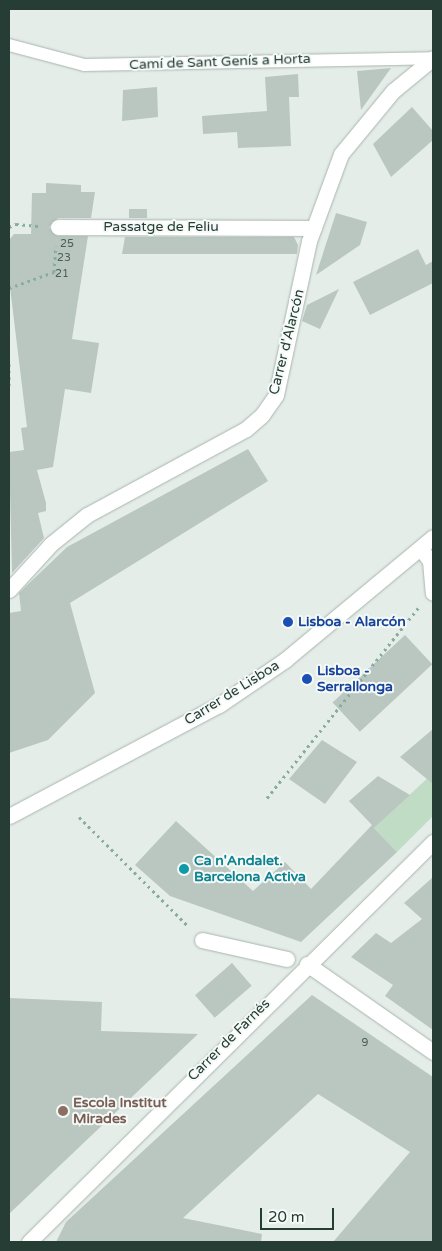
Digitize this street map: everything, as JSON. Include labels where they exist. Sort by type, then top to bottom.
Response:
[{"type":"street","name":"Carrer d'Alarcón","points":[[9,590],[51,544],[87,515],[246,430],[262,415],[276,395],[314,228],[342,154],[393,91],[433,58]]},
{"type":"street","name":"Passatge de Feliu","points":[[58,227],[314,228]]},
{"type":"street","name":"Carrer de Lisboa","points":[[9,816],[218,705],[285,660],[421,549],[433,537]]},
{"type":"street","points":[[421,549],[430,561],[428,598]]},
{"type":"street","name":"Carrer de Farnés","points":[[29,1242],[307,964],[433,842]]},
{"type":"street","points":[[202,940],[287,959]]},
{"type":"street","points":[[307,964],[433,1052]]},
{"type":"lane","name":"Camí de Sant Genís a Horta","points":[[9,46],[84,66],[433,58]]},
{"type":"path","points":[[9,227],[16,224],[58,227],[54,272],[9,288]]},
{"type":"path","points":[[9,364],[9,386]]},
{"type":"path","points":[[267,798],[428,598]]},
{"type":"path","points":[[79,817],[202,940]]},
{"type":"green space","points":[[433,773],[433,816],[397,852],[374,828]]},
{"type":"building","points":[[391,68],[361,110],[357,71]]},
{"type":"building","points":[[298,74],[299,97],[289,97],[291,146],[238,148],[237,132],[203,134],[202,116],[267,111],[265,77]]},
{"type":"building","points":[[157,87],[158,117],[122,121],[123,90]]},
{"type":"building","points":[[412,107],[433,131],[433,140],[391,177],[373,144]]},
{"type":"building","points":[[46,183],[81,185],[81,192],[95,192],[91,218],[58,218],[49,227],[57,236],[88,236],[72,339],[99,343],[91,393],[65,389],[53,467],[37,470],[46,503],[46,511],[38,513],[44,538],[12,573],[9,452],[24,450],[21,428],[27,427],[9,279],[9,240],[14,234],[31,234],[32,193],[46,193]]},
{"type":"building","points":[[129,209],[147,209],[147,218],[129,218]]},
{"type":"building","points":[[336,213],[367,222],[360,245],[316,275]]},
{"type":"building","points":[[125,237],[294,237],[298,245],[297,254],[122,254]]},
{"type":"building","points":[[418,249],[426,265],[433,261],[433,283],[370,315],[353,282]]},
{"type":"building","points":[[339,289],[320,329],[302,321],[307,305]]},
{"type":"building","points":[[248,449],[268,481],[70,603],[95,693],[48,740],[9,753],[9,613],[21,611],[19,593],[67,547]]},
{"type":"building","points":[[405,635],[432,664],[360,732],[333,703]]},
{"type":"building","points":[[433,729],[433,784],[400,757]]},
{"type":"building","points":[[322,740],[357,762],[325,804],[289,779]]},
{"type":"building","points":[[378,776],[410,795],[374,828],[397,852],[301,942],[170,896],[135,865],[176,821],[253,891],[285,862],[311,889],[372,825],[349,801]]},
{"type":"building","points":[[433,877],[433,1030],[385,996],[393,985],[351,957],[376,933],[391,943],[422,919],[404,903]]},
{"type":"building","points":[[232,963],[252,986],[215,1018],[195,995]]},
{"type":"building","points":[[312,995],[433,1077],[433,1242],[333,1242],[410,1152],[318,1094],[183,1218],[262,1234],[261,1242],[56,1242],[66,1222]]},
{"type":"building","name":"Escola Institut Mirades","points":[[9,998],[102,1002],[101,1031],[198,1034],[9,1214]]},
{"type":"place","name":"Lisboa - Alarcón","points":[[288,622]]},
{"type":"place","name":"Lisboa - Serrallonga","points":[[307,679]]},
{"type":"place","name":"Ca n'Andalet. Barcelona Activa","points":[[184,869]]},
{"type":"place","name":"Escola Institut Mirades","points":[[63,1111]]}]
